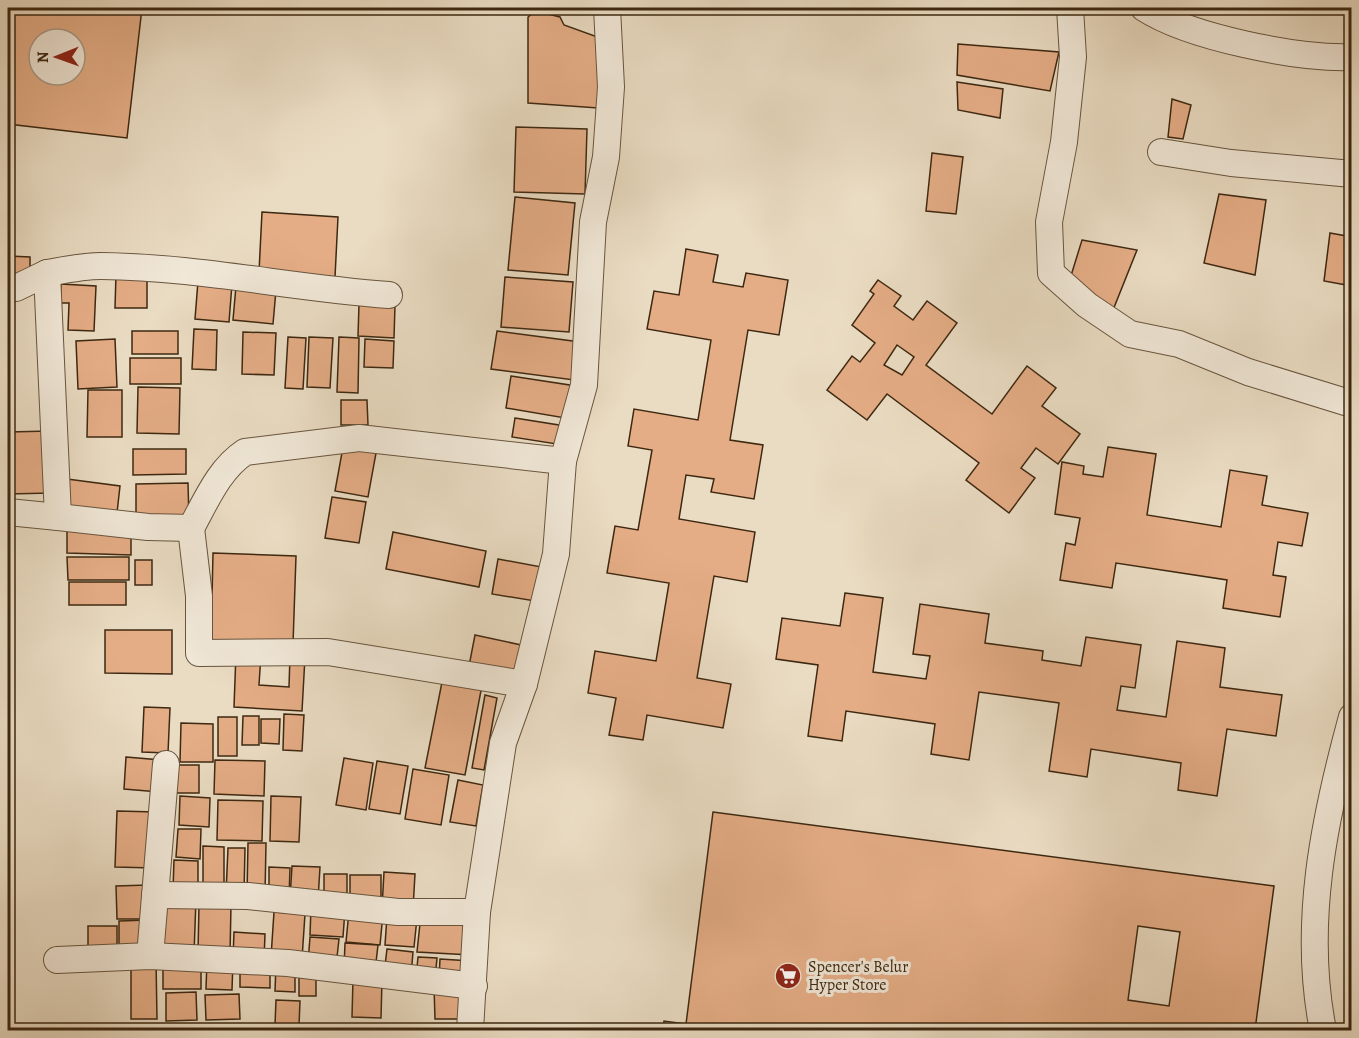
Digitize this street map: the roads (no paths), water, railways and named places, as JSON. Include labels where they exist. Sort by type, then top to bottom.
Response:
[{"type":"street","points":[[470,1030],[477,912],[503,743],[524,684],[556,554],[563,462],[584,385],[593,222],[606,157],[610,99],[608,8]]},
{"type":"street","points":[[1070,8],[1073,57],[1064,142],[1049,222],[1052,273],[1087,304],[1130,334],[1179,344],[1248,372],[1352,404]]},
{"type":"street","points":[[1144,8],[1190,30],[1289,53],[1325,58],[1352,57]]},
{"type":"street","points":[[1161,152],[1231,164],[1352,174]]},
{"type":"street","points":[[8,287],[16,288],[47,273],[99,266],[204,271],[330,291],[388,295]]},
{"type":"street","points":[[47,273],[58,517]]},
{"type":"street","points":[[524,684],[328,652],[199,653],[199,596],[191,528],[231,461],[244,452],[359,438],[563,462]]},
{"type":"street","points":[[8,512],[148,527],[191,528]]},
{"type":"street","points":[[1323,1030],[1315,990],[1313,935],[1329,813],[1352,717]]},
{"type":"street","points":[[150,956],[166,764]]},
{"type":"street","points":[[155,895],[248,896],[398,912],[477,912]]},
{"type":"street","points":[[57,960],[150,956],[288,963],[474,986]]},
{"type":"place","name":"Spencer's Belur Hyper Store","points":[[788,976]]}]
